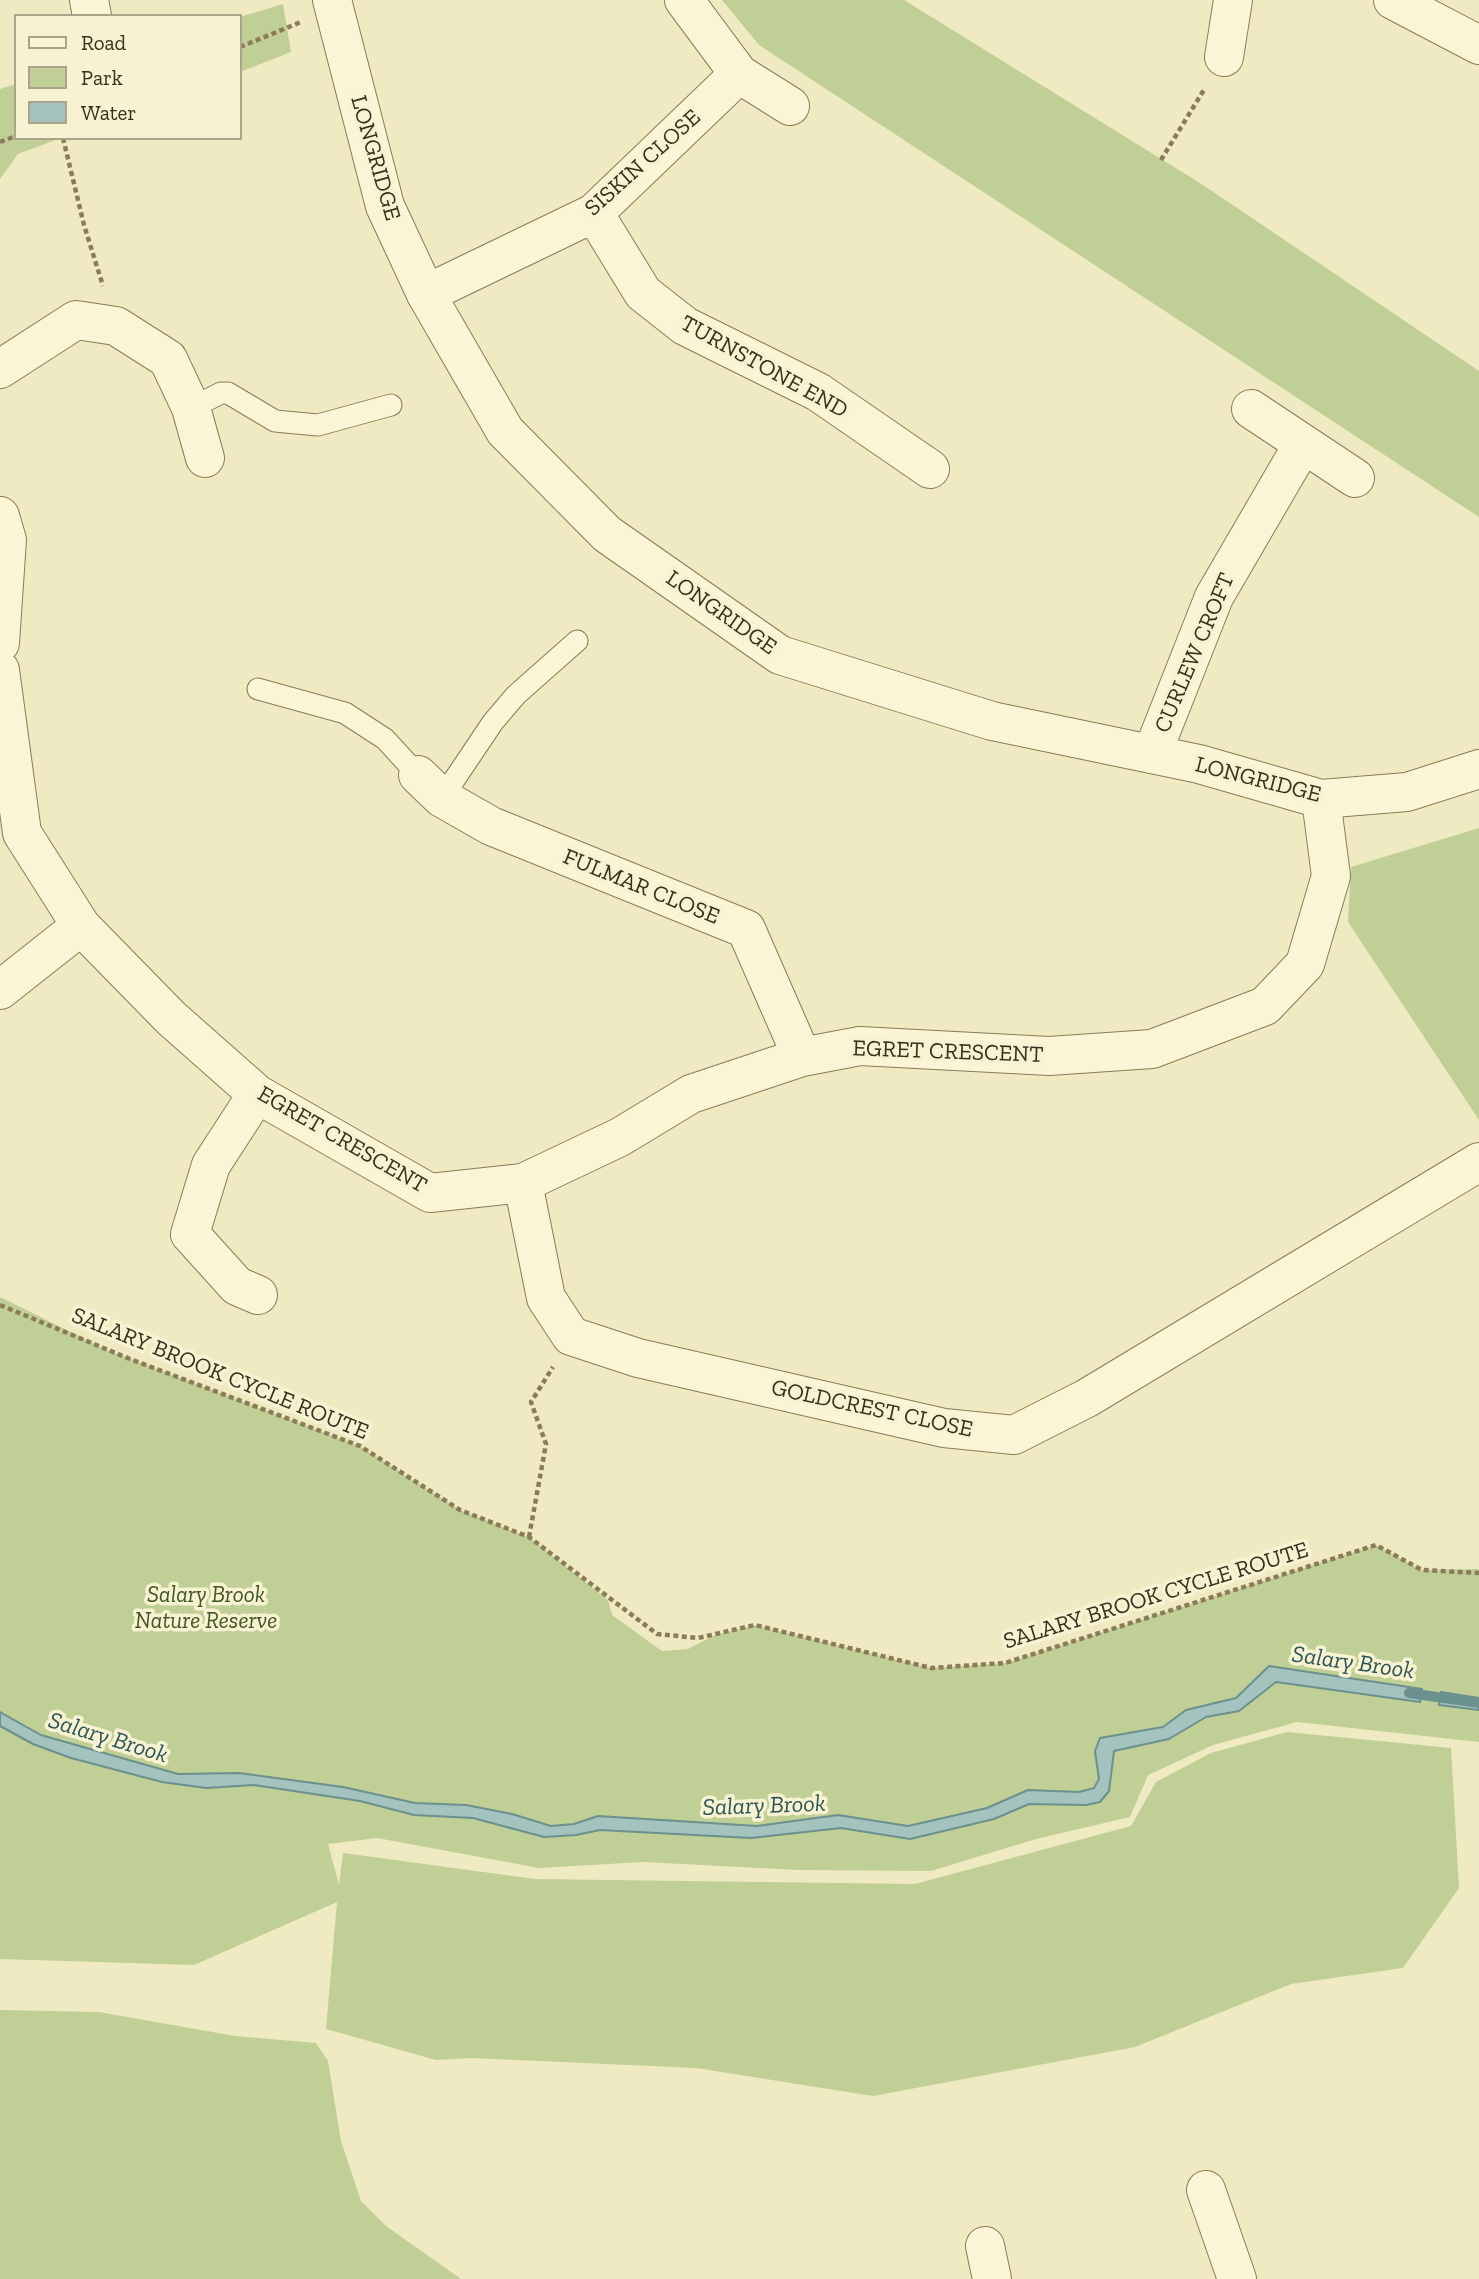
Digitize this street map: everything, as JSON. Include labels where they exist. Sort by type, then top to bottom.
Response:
[{"type":"street","points":[[684,0],[739,74],[790,106]]},
{"type":"street","points":[[1224,57],[1233,0]]},
{"type":"street","points":[[1392,0],[1479,45]]},
{"type":"street","name":"LONGRIDGE","points":[[333,5],[385,206],[426,294],[505,431],[607,534],[780,655],[992,721],[1199,764],[1321,799],[1407,792],[1479,769]]},
{"type":"street","name":"SISKIN CLOSE","points":[[426,294],[594,213],[739,74]]},
{"type":"street","name":"TURNSTONE END","points":[[594,213],[643,293],[685,326],[818,392],[930,468]]},
{"type":"street","points":[[0,369],[76,320],[116,326],[168,359],[191,408],[205,458]]},
{"type":"street","points":[[1251,409],[1355,478]]},
{"type":"street","name":"CURLEW CROFT","points":[[1152,754],[1214,597],[1303,444]]},
{"type":"street","points":[[0,516],[7,540],[0,643]]},
{"type":"street","name":"EGRET CRESCENT","points":[[0,670],[22,833],[81,926],[171,1018],[257,1094],[430,1193],[523,1183],[620,1137],[691,1094],[802,1057],[860,1045],[1049,1056],[1152,1048],[1265,1006],[1305,964],[1331,876],[1321,799]]},
{"type":"street","name":"FULMAR CLOSE","points":[[430,786],[491,826],[746,929],[802,1057]]},
{"type":"street","points":[[0,990],[81,926]]},
{"type":"street","points":[[257,1094],[211,1165],[190,1234],[237,1286],[258,1295]]},
{"type":"street","name":"GOLDCREST CLOSE","points":[[571,1336],[638,1358],[944,1428],[1014,1435],[1087,1398],[1479,1162]]},
{"type":"street","points":[[523,1183],[546,1298],[571,1336]]},
{"type":"street","points":[[1206,2189],[1237,2279]]},
{"type":"lane","points":[[191,408],[221,393],[228,393],[275,421],[307,425],[391,405]]},
{"type":"lane","points":[[258,690],[345,713],[385,739],[430,786],[516,695],[577,641]]},
{"type":"path","points":[[242,46],[333,5]]},
{"type":"path","points":[[1161,160],[1224,57]]},
{"type":"path","points":[[63,140],[84,225],[116,326]]},
{"type":"path","name":"SALARY BROOK CYCLE ROUTE","points":[[0,1305],[130,1359],[360,1446],[460,1510],[529,1538],[657,1634],[698,1638],[755,1625],[931,1668],[1005,1663],[1376,1545],[1422,1570],[1479,1573]]},
{"type":"path","points":[[529,1538],[546,1444],[531,1402],[571,1336]]},
{"type":"green space","points":[[722,0],[904,0],[1200,183],[1479,371],[1479,517],[759,45]]},
{"type":"green space","points":[[283,4],[291,52],[242,71],[242,16]]},
{"type":"green space","points":[[14,85],[14,140],[56,140],[18,154],[0,179],[0,89]]},
{"type":"green space","points":[[1479,828],[1479,1120],[1348,922],[1351,867]]},
{"type":"green space","name":"Salary Brook Nature Reserve","points":[[0,1297],[105,1349],[360,1446],[460,1510],[529,1537],[608,1600],[612,1615],[662,1651],[688,1649],[715,1635],[755,1625],[931,1668],[1005,1663],[1376,1545],[1422,1570],[1479,1569],[1479,1742],[1297,1722],[1213,1745],[1148,1775],[1130,1817],[1036,1839],[931,1871],[798,1870],[643,1862],[539,1868],[377,1838],[328,1844],[339,1885],[343,1853],[535,1879],[915,1884],[1131,1826],[1156,1782],[1211,1753],[1287,1732],[1451,1748],[1459,1888],[1403,1968],[1291,1984],[1135,2047],[873,2096],[696,2068],[472,2058],[436,2060],[326,2029],[337,1902],[194,1965],[0,1959]]},
{"type":"green space","points":[[0,2010],[99,2012],[235,2036],[316,2043],[328,2061],[341,2141],[361,2201],[386,2226],[461,2279],[0,2279]]},
{"type":"water","points":[[1269,1666],[1422,1689],[1420,1702],[1276,1682],[1239,1711],[1206,1717],[1169,1739],[1114,1751],[1109,1791],[1100,1802],[1086,1805],[1029,1804],[994,1819],[910,1839],[841,1828],[751,1838],[600,1830],[544,1837],[473,1818],[414,1815],[360,1801],[254,1785],[206,1788],[162,1782],[71,1758],[33,1744],[0,1726],[0,1712],[41,1735],[178,1774],[239,1773],[343,1787],[415,1803],[466,1805],[512,1814],[551,1826],[574,1824],[598,1816],[757,1826],[838,1815],[908,1826],[987,1808],[1028,1790],[1079,1792],[1094,1788],[1099,1779],[1095,1751],[1100,1738],[1163,1727],[1186,1710],[1236,1698]]},
{"type":"water","points":[[1441,1692],[1479,1698],[1479,1710],[1439,1705]]},
{"type":"waterway","name":"Salary Brook","points":[[1409,1693],[1479,1703]]}]
